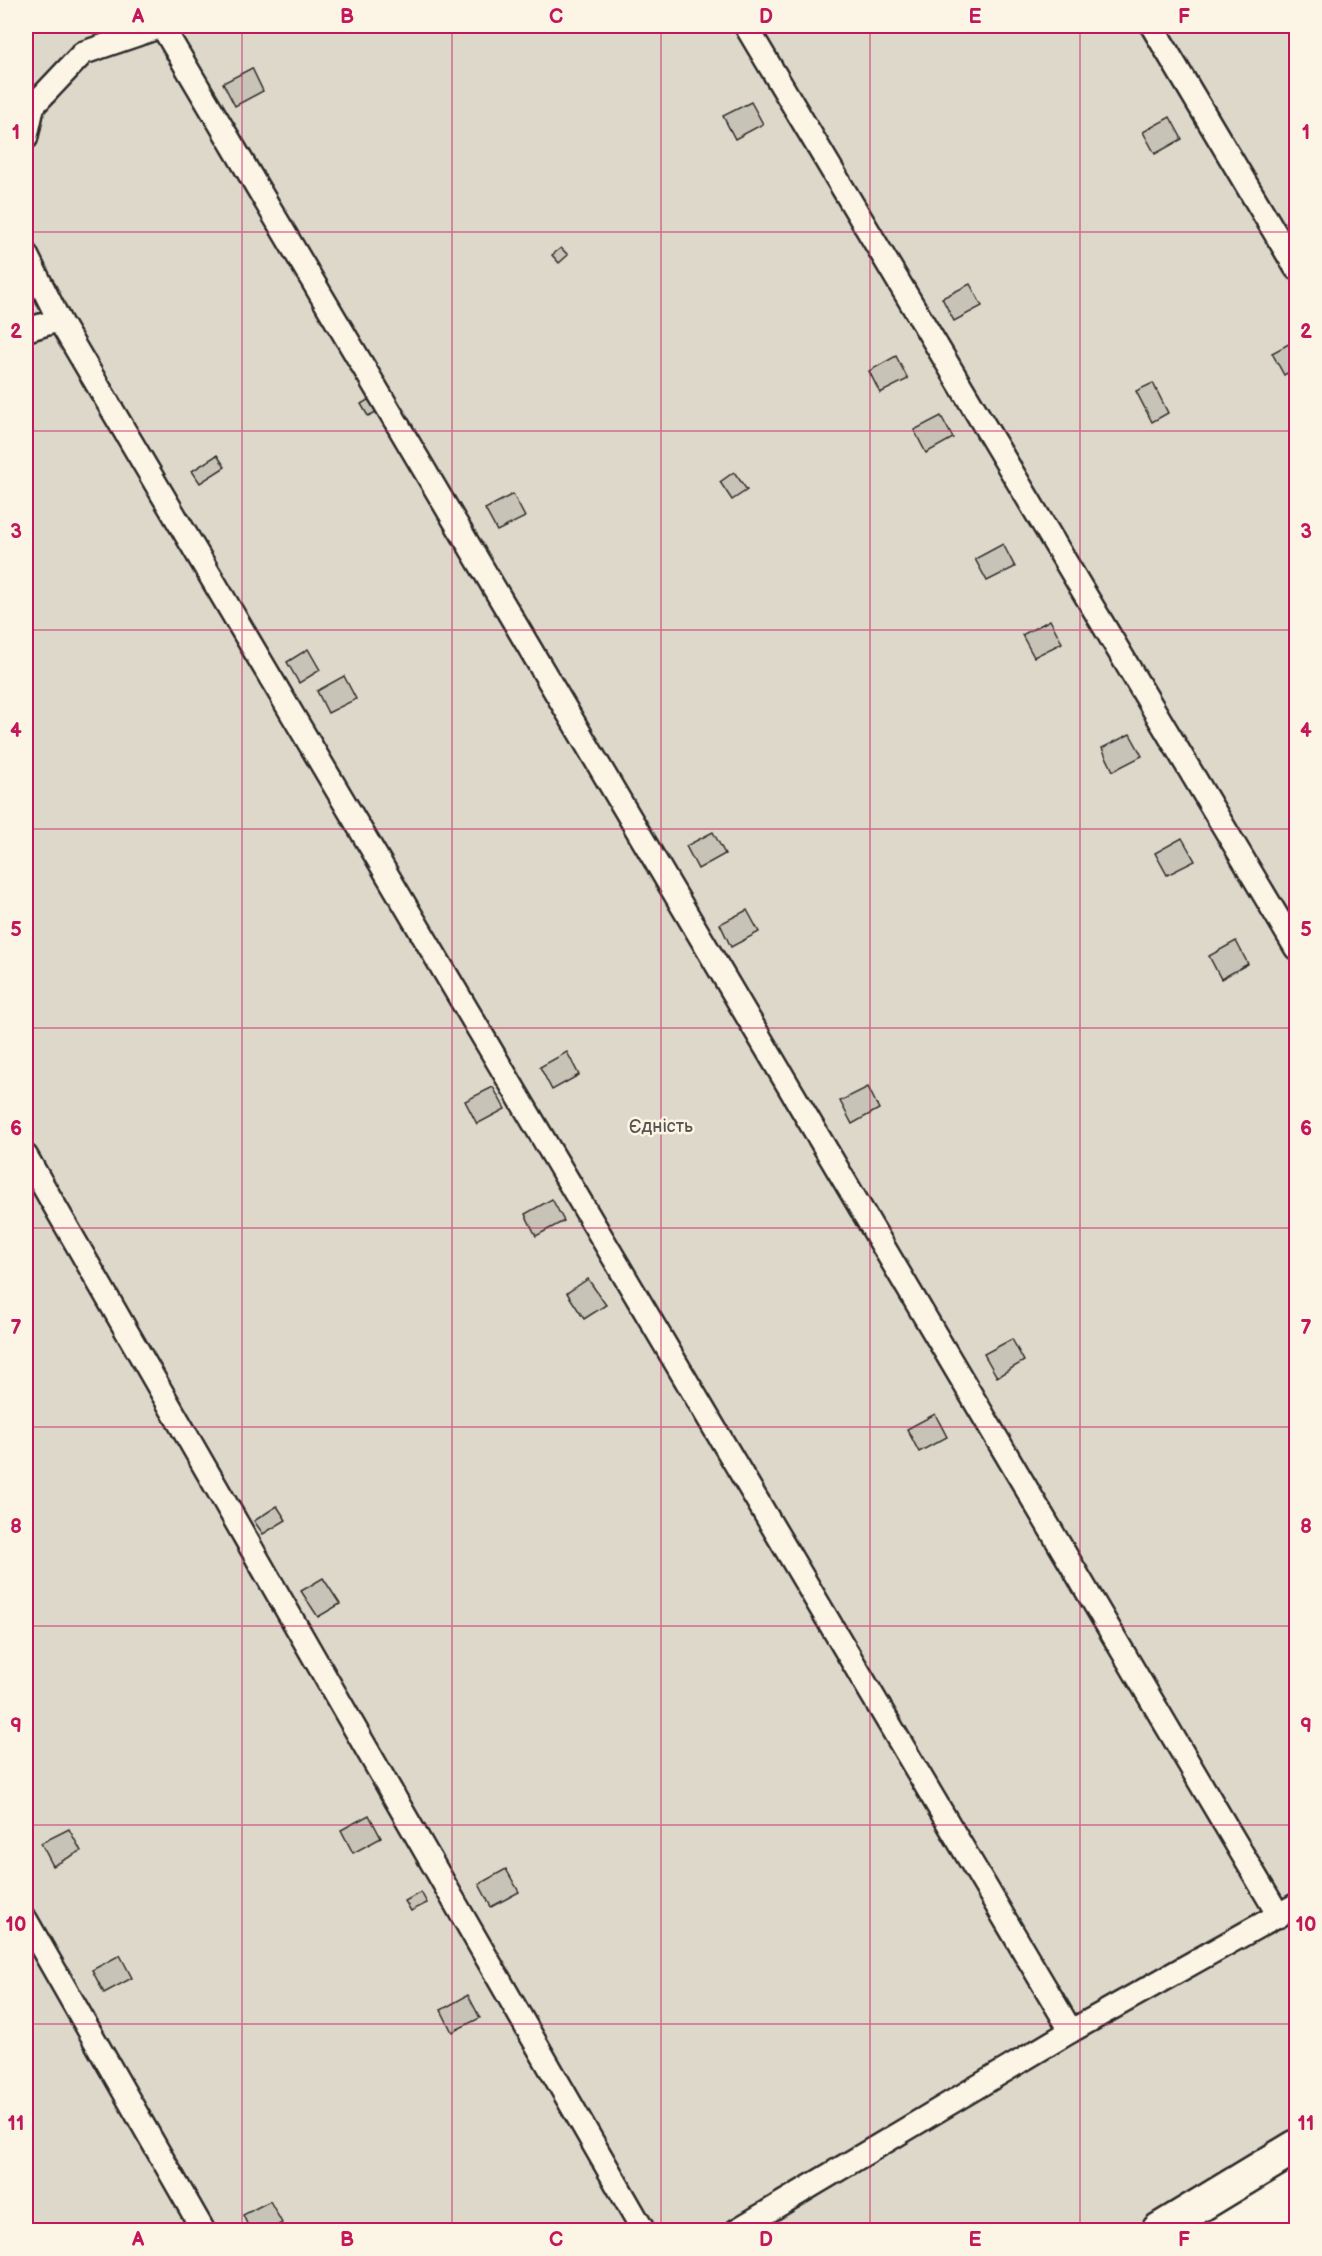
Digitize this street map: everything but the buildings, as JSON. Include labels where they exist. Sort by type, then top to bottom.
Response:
[{"type":"street","points":[[1159,2230],[1296,2147]]},
{"type":"lane","points":[[26,138],[33,106],[83,53],[162,26],[1288,1911],[1071,2031],[737,2230]]},
{"type":"lane","points":[[746,26],[1296,948]]},
{"type":"lane","points":[[1152,26],[1296,268]]},
{"type":"lane","points":[[26,254],[59,320],[1071,2031]]},
{"type":"lane","points":[[26,330],[59,320]]},
{"type":"lane","points":[[26,1155],[643,2230]]},
{"type":"lane","points":[[26,1920],[203,2230]]},
{"type":"green space","name":"Єдність","points":[[26,26],[1296,26],[1296,2132],[1133,2230],[26,2230]]}]
